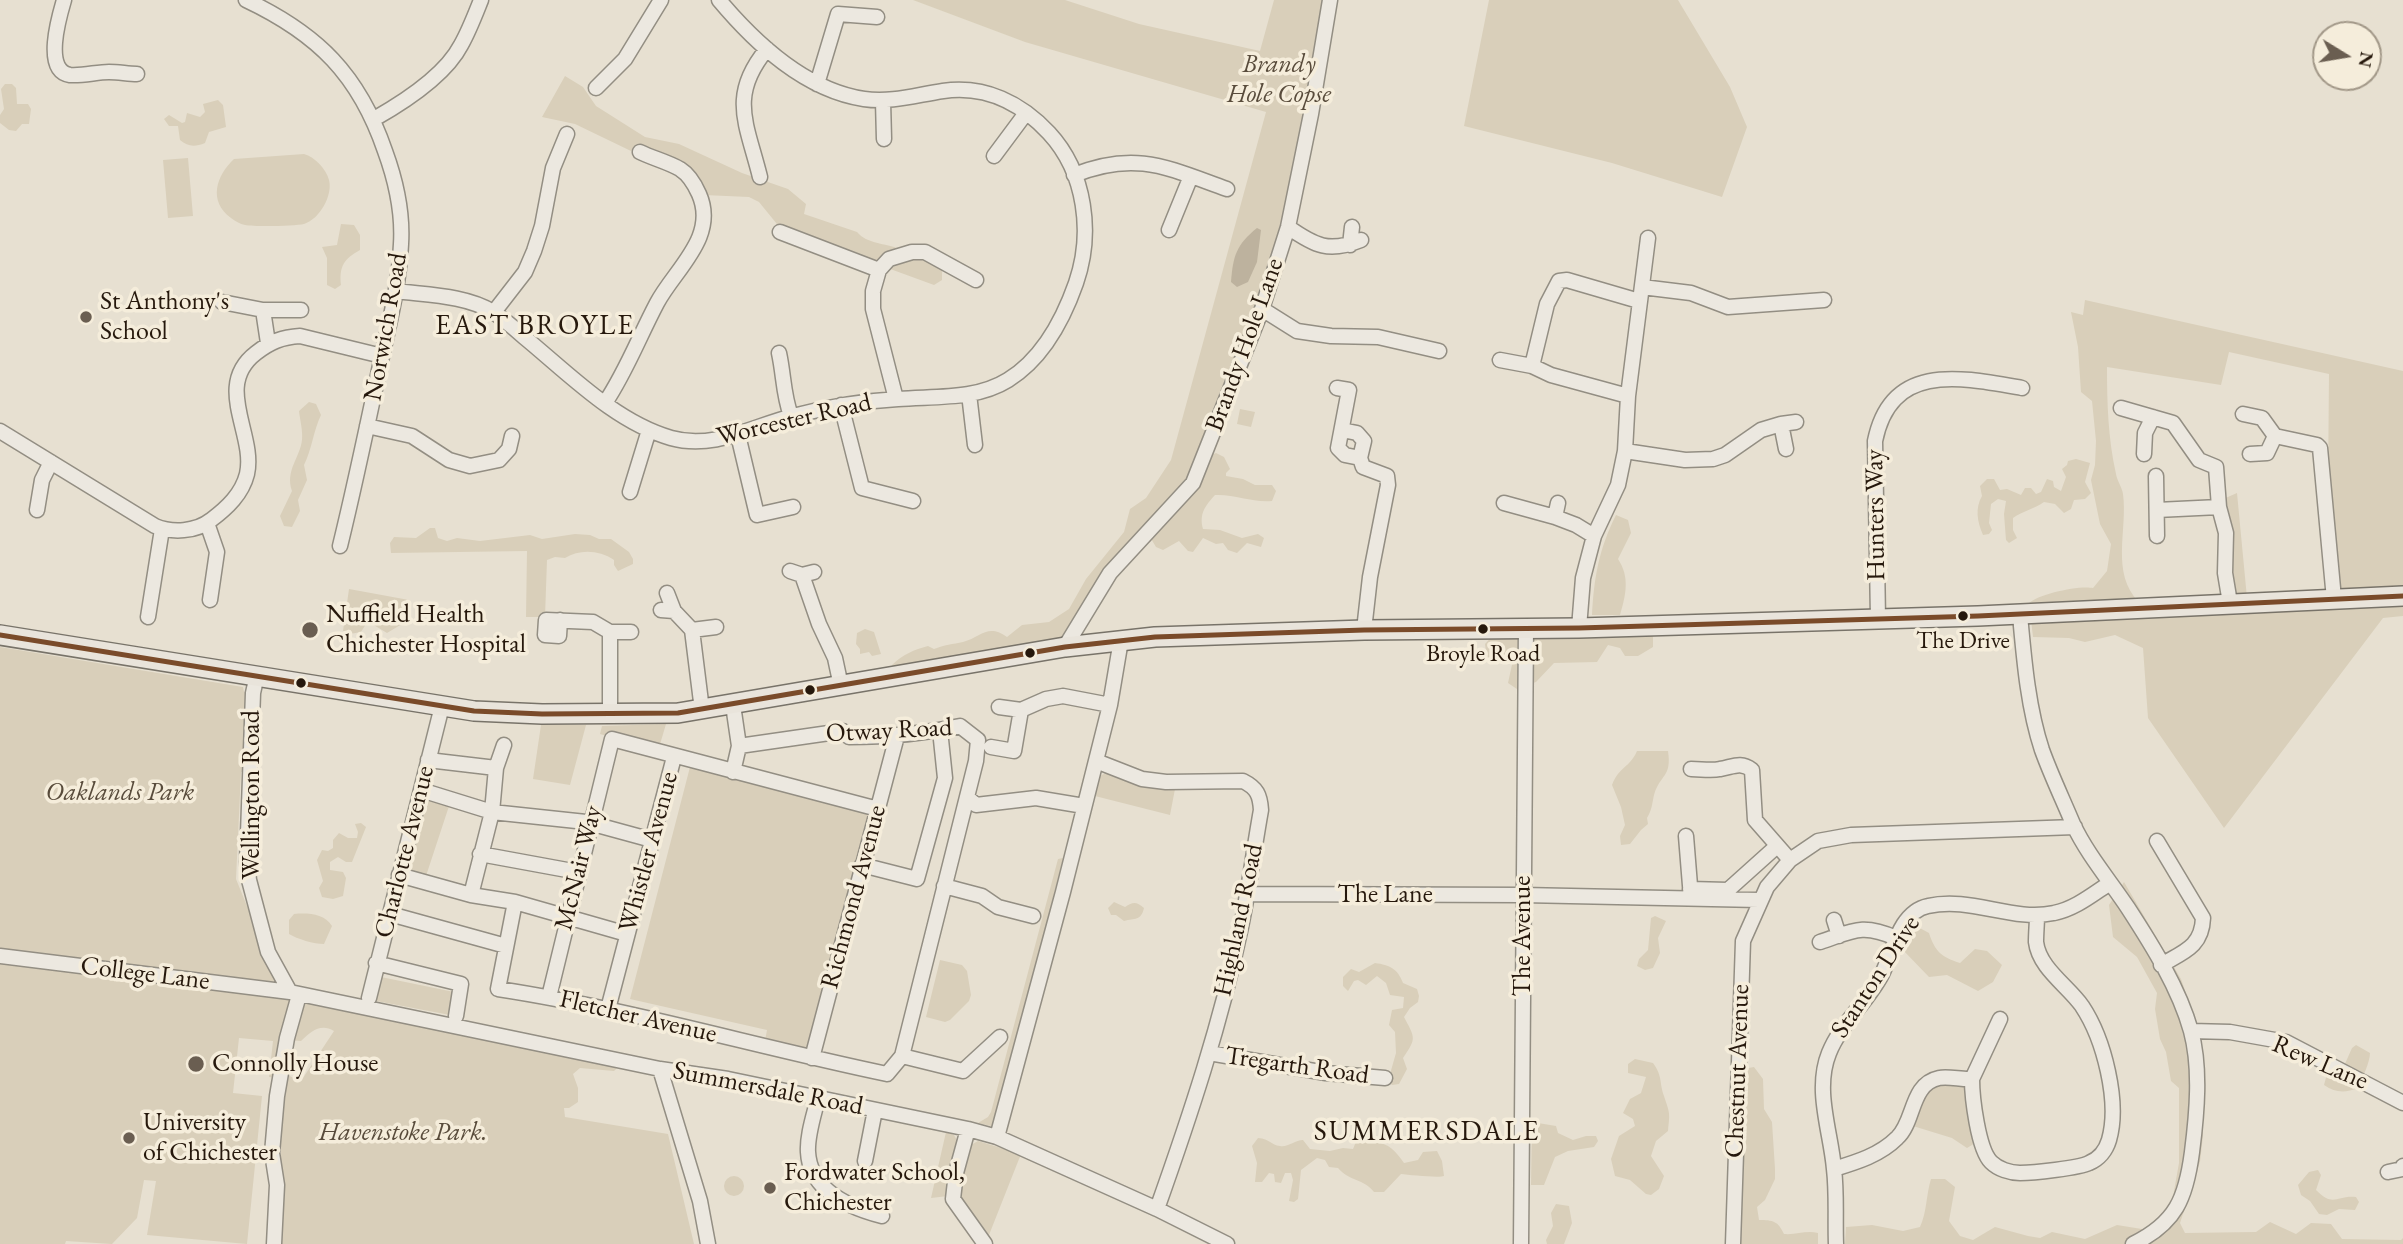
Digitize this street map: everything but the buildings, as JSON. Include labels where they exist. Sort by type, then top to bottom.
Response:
[{"type":"main road","points":[[0,635],[442,706],[504,713],[610,714],[702,710],[1065,647],[1121,640],[1219,634],[1579,628],[2020,615],[2403,596]]},
{"type":"street","points":[[64,0],[55,40],[55,64],[59,69],[70,75],[110,72],[137,74]]},
{"type":"street","name":"Norwich Road","points":[[246,0],[297,27],[320,45],[351,79],[374,118],[394,177],[400,206],[401,244],[396,291],[340,546]]},
{"type":"street","points":[[374,118],[401,104],[451,60],[461,47],[481,0]]},
{"type":"street","points":[[596,88],[625,59],[661,0]]},
{"type":"street","name":"Worcester Road","points":[[396,291],[467,302],[494,312],[605,403],[649,430],[694,442],[738,435],[791,416],[841,405],[969,394],[996,386],[1020,371],[1048,339],[1065,310],[1079,274],[1086,239],[1083,207],[1074,175],[1057,143],[1026,113],[998,96],[979,91],[943,91],[883,100],[853,97],[817,84],[786,65],[767,49],[719,0]]},
{"type":"street","name":"Brandy Hole Lane","points":[[1065,647],[1110,573],[1193,483],[1262,309],[1288,227],[1305,147],[1330,0]]},
{"type":"street","points":[[817,84],[838,14],[877,17]]},
{"type":"street","points":[[760,177],[743,110],[743,99],[748,75],[767,49]]},
{"type":"street","points":[[883,100],[884,139]]},
{"type":"street","points":[[994,156],[1026,113]]},
{"type":"street","points":[[494,312],[525,272],[534,251],[542,226],[553,168],[567,134]]},
{"type":"street","points":[[605,403],[625,371],[658,301],[698,242],[705,219],[701,198],[689,177],[680,169],[640,152]]},
{"type":"street","points":[[1074,175],[1092,168],[1127,162],[1155,164],[1227,189]]},
{"type":"street","points":[[1170,230],[1191,176]]},
{"type":"street","points":[[1288,227],[1310,243],[1341,248],[1356,243],[1352,227]]},
{"type":"street","points":[[780,232],[879,270]]},
{"type":"street","points":[[1579,628],[1583,578],[1594,536],[1618,485],[1625,451],[1628,396],[1648,238]]},
{"type":"street","points":[[896,399],[873,309],[873,291],[879,270],[889,259],[912,252],[925,252],[976,279]]},
{"type":"street","points":[[1532,366],[1547,304],[1559,281],[1567,280],[1641,294],[1691,293],[1728,307],[1824,300]]},
{"type":"street","points":[[222,302],[263,310],[301,310]]},
{"type":"street","points":[[1262,309],[1297,331],[1323,336],[1378,337],[1439,351]]},
{"type":"street","points":[[263,310],[268,343]]},
{"type":"street","points":[[0,431],[162,529],[187,529],[207,523],[227,508],[238,494],[246,476],[249,457],[237,407],[236,387],[251,356],[268,343],[286,336],[300,336],[382,356]]},
{"type":"street","points":[[779,353],[785,377],[783,395],[791,416]]},
{"type":"street","points":[[1500,360],[1532,366],[1552,375],[1628,396]]},
{"type":"street","name":"Hunters Way","points":[[1878,619],[1875,441],[1886,407],[1900,392],[1921,382],[1951,379],[1996,390],[2022,388]]},
{"type":"street","points":[[1337,388],[1349,390],[1338,448],[1345,455],[1360,458],[1363,467],[1387,476],[1388,485],[1371,538],[1364,630]]},
{"type":"street","points":[[969,394],[975,445]]},
{"type":"street","points":[[841,405],[862,488],[913,501]]},
{"type":"street","points":[[2121,408],[2173,424],[2199,460],[2216,467],[2219,507],[2226,533],[2225,573],[2230,603]]},
{"type":"street","points":[[2243,414],[2262,418],[2275,436],[2318,445],[2320,448],[2334,599]]},
{"type":"street","points":[[2144,454],[2145,433],[2153,417]]},
{"type":"street","points":[[1625,451],[1685,460],[1713,459],[1761,430],[1797,422]]},
{"type":"street","points":[[1781,425],[1786,449]]},
{"type":"street","points":[[367,426],[412,436],[449,460],[470,466],[499,460],[509,449],[512,436]]},
{"type":"street","points":[[630,492],[649,430]]},
{"type":"street","points":[[738,435],[757,515],[793,507]]},
{"type":"street","points":[[2250,454],[2267,453],[2275,436]]},
{"type":"street","points":[[37,510],[42,480],[51,462]]},
{"type":"street","points":[[2156,476],[2157,536]]},
{"type":"street","points":[[1504,503],[1556,510],[1594,536]]},
{"type":"street","points":[[2157,510],[2219,507]]},
{"type":"street","points":[[207,523],[216,552],[210,600]]},
{"type":"street","points":[[148,617],[162,529]]},
{"type":"street","points":[[802,573],[819,624],[835,658],[841,686]]},
{"type":"street","points":[[667,593],[667,610],[692,630],[702,710]]},
{"type":"street","points":[[2020,615],[2031,703],[2042,750],[2075,827],[2161,965],[2177,995],[2191,1031],[2196,1069],[2195,1129],[2189,1173],[2176,1210],[2164,1225],[2133,1244]]},
{"type":"street","points":[[560,620],[593,622],[610,632],[631,632]]},
{"type":"street","points":[[692,630],[716,627]]},
{"type":"street","name":"The Avenue","points":[[1521,1244],[1526,628]]},
{"type":"street","points":[[610,632],[610,714]]},
{"type":"street","points":[[997,1137],[1110,705],[1121,640]]},
{"type":"street","name":"Wellington Road","points":[[257,675],[253,693],[247,862],[249,880],[268,953],[294,993]]},
{"type":"street","points":[[999,707],[1021,709],[1046,699],[1063,696],[1110,705]]},
{"type":"street","points":[[733,705],[739,746],[733,772]]},
{"type":"street","name":"Charlotte Avenue","points":[[369,998],[442,706]]},
{"type":"street","points":[[991,747],[1014,751],[1021,709]]},
{"type":"street","name":"Otway Road","points":[[739,746],[843,731],[849,737],[897,736],[960,726],[978,740],[976,761],[902,1056]]},
{"type":"street","points":[[862,865],[917,879],[945,778],[940,730]]},
{"type":"street","name":"Richmond Avenue","points":[[812,1058],[897,736]]},
{"type":"street","name":"Whistler Avenue","points":[[608,1009],[674,757],[612,739]]},
{"type":"street","name":"McNair Way","points":[[549,997],[612,739]]},
{"type":"street","points":[[471,895],[492,812],[496,768],[504,745]]},
{"type":"street","points":[[674,757],[878,809]]},
{"type":"street","points":[[428,760],[496,768]]},
{"type":"street","name":"Highland Road","points":[[1096,761],[1142,779],[1166,782],[1243,781],[1253,786],[1260,797],[1261,810],[1241,927],[1209,1054],[1157,1209]]},
{"type":"street","points":[[1691,769],[1721,769],[1732,765],[1746,765],[1752,771],[1755,820],[1790,860]]},
{"type":"street","points":[[421,790],[492,812],[590,824],[652,840]]},
{"type":"street","points":[[967,797],[976,805],[1036,798],[1084,806]]},
{"type":"street","name":"Chestnut Avenue","points":[[1733,1244],[1743,941],[1767,887],[1790,860],[1818,841],[1851,835],[2075,827]]},
{"type":"street","points":[[1686,836],[1691,894]]},
{"type":"street","points":[[2157,841],[2188,881],[2203,918],[2202,930],[2193,946],[2161,965]]},
{"type":"street","points":[[1691,894],[1728,890],[1777,846]]},
{"type":"street","points":[[480,854],[578,872]]},
{"type":"street","points":[[399,875],[471,895],[516,902],[627,934]]},
{"type":"street","name":"Stanton Drive","points":[[1836,1244],[1834,1169],[1825,1114],[1827,1057],[1838,1034],[1871,994],[1896,938],[1910,916],[1925,906],[1983,905],[2018,914],[2056,913],[2071,908],[2110,883]]},
{"type":"street","points":[[944,886],[982,896],[998,907],[1033,916]]},
{"type":"street","name":"The Lane","points":[[1247,894],[1523,895]]},
{"type":"street","points":[[1523,895],[1691,894],[1759,900]]},
{"type":"street","points":[[390,914],[506,946],[516,902]]},
{"type":"street","points":[[2000,1019],[1972,1079],[1972,1095],[1989,1161],[2003,1170],[2019,1174],[2088,1164],[2102,1154],[2109,1140],[2111,1089],[2106,1060],[2083,1007],[2045,965],[2036,944],[2037,915]]},
{"type":"street","points":[[1834,920],[1839,936]]},
{"type":"street","points":[[1820,942],[1860,928],[1877,929],[1896,938]]},
{"type":"street","name":"Fletcher Avenue","points":[[506,946],[498,989],[608,1009],[812,1058],[887,1073],[902,1056]]},
{"type":"street","name":"College Lane","points":[[0,956],[294,993]]},
{"type":"street","points":[[376,963],[461,984],[456,1016]]},
{"type":"street","points":[[274,1244],[277,1185],[272,1153],[277,1096],[294,993]]},
{"type":"street","name":"Summersdale Road","points":[[294,993],[660,1069],[728,1079],[968,1129],[997,1137],[1157,1209],[1227,1244]]},
{"type":"street","name":"Rew Lane","points":[[2191,1031],[2230,1032],[2286,1042],[2403,1103]]},
{"type":"street","points":[[902,1056],[963,1072],[1000,1037]]},
{"type":"street","name":"Tregarth Road","points":[[1209,1054],[1326,1073],[1381,1075]]},
{"type":"street","points":[[660,1069],[699,1201],[708,1244]]},
{"type":"street","points":[[1834,1169],[1867,1159],[1897,1139],[1906,1128],[1918,1094],[1927,1084],[1939,1078],[1972,1079]]},
{"type":"street","points":[[818,1098],[808,1155],[822,1186],[847,1205],[882,1216]]},
{"type":"street","points":[[865,1161],[875,1110]]},
{"type":"street","points":[[968,1129],[956,1173],[953,1199],[985,1244]]},
{"type":"street","points":[[2388,1172],[2402,1169],[2403,1166]]},
{"type":"green space","name":"Brandy Hole Copse","points":[[913,0],[1065,0],[1139,24],[1260,51],[1274,0],[1327,0],[1301,148],[1263,296],[1189,478],[1109,571],[1066,642],[894,673],[892,665],[918,649],[928,646],[934,649],[963,642],[989,631],[1007,637],[1022,625],[1049,622],[1069,609],[1086,579],[1124,532],[1130,509],[1146,498],[1171,460],[1266,112],[1025,42]]},
{"type":"green space","points":[[1489,0],[1678,0],[1730,87],[1747,127],[1722,197],[1612,163],[1464,126]]},
{"type":"green space","points":[[565,76],[583,87],[596,106],[645,137],[679,144],[742,173],[788,189],[806,204],[804,214],[921,258],[942,269],[942,280],[934,285],[781,229],[759,202],[749,197],[704,195],[650,153],[635,145],[631,151],[575,124],[542,117]]},
{"type":"green space","points":[[5,84],[12,84],[16,88],[17,104],[28,104],[31,109],[29,124],[22,124],[16,131],[9,130],[0,123],[0,115],[4,109],[1,89]]},
{"type":"green space","points":[[218,100],[223,105],[226,127],[209,132],[205,143],[192,146],[186,144],[180,140],[178,126],[169,126],[164,119],[169,115],[182,123],[185,122],[187,113],[200,117],[205,112],[203,104]]},
{"type":"green space","points":[[304,154],[323,168],[330,186],[324,206],[310,221],[293,225],[243,225],[231,218],[219,204],[219,181],[234,159]]},
{"type":"green space","points":[[188,158],[193,216],[168,218],[163,160]]},
{"type":"green space","points":[[341,224],[354,225],[360,235],[360,250],[344,264],[341,285],[335,289],[327,285],[327,258],[322,247],[337,245]]},
{"type":"green space","points":[[2085,300],[2403,371],[2403,590],[2336,594],[2328,484],[2329,374],[2229,352],[2221,385],[2107,367],[2111,447],[2123,494],[2123,565],[2130,591],[2139,602],[2403,601],[2403,616],[2383,618],[2224,828],[2148,718],[2143,648],[2115,635],[2085,642],[2069,638],[2033,637],[2029,603],[2041,596],[2060,591],[2093,588],[2107,571],[2111,544],[2100,524],[2091,480],[2096,441],[2092,401],[2081,392],[2078,347],[2071,312],[2083,315]]},
{"type":"green space","points":[[309,402],[316,404],[321,415],[304,465],[307,480],[298,500],[300,511],[292,527],[284,526],[280,516],[292,491],[290,477],[302,440],[299,411]]},
{"type":"green space","points":[[1240,409],[1255,412],[1251,427],[1237,424]]},
{"type":"green space","points":[[1216,453],[1224,457],[1230,469],[1226,476],[1243,479],[1255,485],[1272,485],[1276,491],[1272,501],[1215,495],[1204,510],[1203,529],[1220,530],[1242,538],[1258,534],[1264,538],[1261,547],[1247,543],[1237,553],[1228,550],[1223,543],[1216,544],[1203,538],[1193,552],[1188,551],[1179,541],[1163,550],[1156,547],[1150,537],[1209,456]]},
{"type":"green space","points":[[2076,459],[2090,463],[2085,482],[2091,493],[2085,499],[2074,500],[2071,509],[2064,513],[2055,504],[2044,502],[2013,518],[2013,530],[2017,538],[2009,543],[2006,540],[2004,514],[2006,501],[1998,499],[1991,504],[1989,523],[1992,530],[1983,535],[1978,510],[1982,496],[1980,486],[1987,479],[1994,479],[2000,490],[2007,489],[2021,495],[2025,488],[2031,488],[2036,494],[2041,492],[2047,479],[2053,481],[2054,487],[2061,491],[2066,477],[2062,469],[2068,461]]},
{"type":"green space","points":[[2237,493],[2247,598],[2238,599],[2231,588],[2221,500]]},
{"type":"green space","points":[[1616,515],[1628,520],[1631,533],[1618,559],[1625,579],[1624,600],[1620,615],[1592,615],[1598,563]]},
{"type":"green space","points":[[430,528],[435,528],[438,538],[447,541],[457,538],[480,541],[530,535],[542,539],[575,534],[590,535],[599,539],[611,539],[629,552],[633,564],[618,571],[614,560],[590,552],[547,560],[545,617],[526,617],[527,551],[391,553],[390,543],[394,537],[416,538]]},
{"type":"green space","points":[[349,589],[409,600],[410,604],[401,617],[402,624],[387,633],[372,624],[366,624],[361,632],[350,634],[343,631]]},
{"type":"green space","points":[[865,629],[874,632],[881,654],[860,654],[856,644],[857,633]]},
{"type":"green space","points":[[1653,631],[1653,647],[1638,656],[1625,656],[1620,648],[1608,645],[1597,662],[1554,663],[1536,682],[1517,689],[1508,683],[1513,660],[1487,659],[1485,644],[1494,634]]},
{"type":"green space","name":"Oaklands Park","points":[[0,647],[243,687],[244,692],[252,692],[249,772],[241,772],[236,879],[283,995],[292,997],[276,1078],[269,1077],[273,1041],[239,1038],[233,1093],[262,1096],[247,1244],[147,1235],[156,1181],[144,1180],[137,1218],[112,1244],[66,1241],[65,1244],[0,1244]]},
{"type":"green space","points":[[666,724],[658,751],[600,734],[602,726]]},
{"type":"green space","points":[[541,725],[586,725],[570,785],[533,779]]},
{"type":"green space","points":[[1637,751],[1668,751],[1668,766],[1656,788],[1647,818],[1648,824],[1630,844],[1621,845],[1620,836],[1625,825],[1612,785]]},
{"type":"green space","points":[[690,767],[869,814],[808,1051],[765,1041],[767,1030],[630,999]]},
{"type":"green space","points":[[1106,773],[1141,786],[1175,789],[1170,815],[1091,795],[1095,778]]},
{"type":"green space","points":[[424,794],[451,800],[425,879],[404,872]]},
{"type":"green space","points":[[361,823],[366,827],[352,862],[338,857],[330,862],[330,870],[343,872],[346,878],[343,896],[333,899],[322,897],[319,888],[323,881],[317,860],[322,850],[333,848],[333,840],[339,833],[348,838],[357,838],[355,824]]},
{"type":"green space","points":[[1063,858],[997,1122],[991,1126],[978,1123],[991,1112],[1058,859]]},
{"type":"green space","points":[[2124,882],[2181,979],[2192,1010],[2185,1035],[2188,1055],[2201,1068],[2203,1136],[2200,1162],[2180,1223],[2185,1233],[2256,1232],[2270,1222],[2296,1234],[2311,1223],[2331,1224],[2342,1239],[2403,1238],[2403,1244],[1845,1244],[1846,1227],[1872,1225],[1903,1231],[1920,1227],[1931,1179],[1945,1179],[1955,1187],[1949,1221],[1960,1236],[1973,1240],[1995,1227],[2040,1238],[2052,1232],[2085,1239],[2117,1225],[2148,1230],[2171,1208],[2179,1163],[2179,1088],[2171,1081],[2166,1052],[2160,1039],[2155,1009],[2157,993],[2137,957],[2113,937],[2109,905]]},
{"type":"green space","points":[[1114,902],[1125,907],[1137,903],[1144,908],[1143,912],[1139,917],[1124,921],[1111,915],[1108,908]]},
{"type":"green space","points":[[294,914],[315,915],[329,922],[332,926],[324,944],[289,934],[289,920]]},
{"type":"green space","points":[[1655,916],[1666,921],[1658,938],[1660,953],[1653,968],[1645,970],[1637,966],[1639,959],[1648,950],[1651,918]]},
{"type":"green space","points":[[1916,926],[1929,933],[1940,953],[1960,963],[1975,949],[1987,951],[2002,965],[1993,982],[1978,991],[1947,975],[1929,977],[1901,948]]},
{"type":"green space","points":[[940,960],[962,965],[967,971],[971,995],[969,1001],[945,1022],[926,1017]]},
{"type":"green space","points":[[1375,963],[1393,968],[1403,983],[1417,989],[1419,996],[1418,1002],[1404,1017],[1413,1038],[1403,1058],[1407,1069],[1399,1084],[1392,1085],[1388,1081],[1396,1053],[1395,1032],[1389,1025],[1392,1010],[1403,1008],[1404,997],[1390,995],[1386,983],[1377,976],[1366,985],[1358,980],[1354,981],[1348,991],[1343,986],[1343,977],[1351,969],[1359,972]]},
{"type":"green space","points":[[376,976],[454,992],[450,1015],[371,1000]]},
{"type":"green space","name":"Havenstoke Park.","points":[[296,999],[620,1065],[614,1071],[580,1068],[573,1074],[578,1088],[578,1102],[564,1108],[565,1117],[668,1134],[694,1244],[282,1244],[280,1072],[301,1081],[334,1031],[320,1028],[301,1041],[287,1040]]},
{"type":"green space","points":[[2356,1045],[2370,1053],[2358,1088],[2341,1091],[2324,1085],[2327,1074],[2344,1066]]},
{"type":"green space","points":[[1635,1059],[1653,1063],[1660,1076],[1669,1113],[1668,1131],[1656,1141],[1651,1156],[1664,1176],[1659,1189],[1651,1195],[1630,1180],[1615,1176],[1611,1159],[1619,1136],[1635,1126],[1633,1119],[1623,1113],[1630,1099],[1641,1093],[1646,1077],[1628,1073],[1628,1064]]},
{"type":"green space","points":[[1754,1067],[1763,1079],[1764,1109],[1772,1122],[1775,1169],[1775,1179],[1765,1200],[1757,1207],[1759,1220],[1774,1222],[1784,1234],[1818,1233],[1818,1244],[1740,1244],[1743,1069]]},
{"type":"green space","points":[[1940,1085],[1965,1087],[1977,1142],[1967,1148],[1952,1138],[1913,1126],[1925,1096]]},
{"type":"green space","points":[[1532,1122],[1556,1126],[1558,1133],[1573,1140],[1596,1136],[1598,1141],[1594,1147],[1568,1151],[1555,1157],[1544,1185],[1531,1185]]},
{"type":"green space","points":[[946,1132],[954,1135],[959,1144],[948,1196],[931,1198]]},
{"type":"green space","points":[[1360,1132],[1367,1132],[1367,1140],[1371,1143],[1382,1143],[1390,1147],[1404,1163],[1418,1160],[1423,1152],[1437,1151],[1442,1161],[1444,1176],[1401,1174],[1384,1192],[1374,1192],[1338,1168],[1329,1167],[1325,1160],[1317,1158],[1301,1170],[1298,1199],[1294,1202],[1289,1201],[1293,1180],[1291,1173],[1285,1173],[1281,1183],[1275,1182],[1274,1174],[1269,1173],[1262,1182],[1255,1182],[1257,1163],[1252,1146],[1258,1138],[1283,1146],[1303,1140],[1310,1149],[1330,1151],[1353,1149]]},
{"type":"green space","points":[[978,1141],[1021,1154],[987,1240],[957,1197],[969,1146]]},
{"type":"green space","points":[[2318,1170],[2321,1175],[2316,1190],[2331,1200],[2356,1197],[2359,1202],[2355,1210],[2339,1209],[2327,1215],[2319,1214],[2310,1201],[2301,1195],[2298,1185],[2309,1172]]},
{"type":"green space","points":[[734,1176],[741,1179],[744,1186],[741,1193],[734,1196],[727,1193],[724,1186],[727,1179]]},
{"type":"green space","points":[[1556,1204],[1569,1206],[1572,1223],[1564,1244],[1547,1244],[1546,1240],[1553,1226],[1551,1213]]},
{"type":"shaded area","points":[[1257,228],[1261,230],[1257,262],[1248,282],[1237,287],[1231,282],[1235,258],[1244,240]]},
{"type":"transit line","points":[[0,635],[474,711],[542,714],[678,713],[1065,647],[1155,637],[1978,616],[2403,596]]},
{"type":"place","name":"St Anthony's School","points":[[86,317]]},
{"type":"place","name":"The Drive","points":[[1963,616]]},
{"type":"place","name":"Broyle Road","points":[[1483,629]]},
{"type":"place","name":"Nuffield Health Chichester Hospital","points":[[310,630]]},
{"type":"place","name":"Connolly House","points":[[196,1064]]},
{"type":"place","name":"University of Chichester","points":[[129,1138]]},
{"type":"place","name":"Fordwater School, Chichester","points":[[770,1188]]},
{"type":"district","name":"EAST BROYLE","points":[[535,326]]},
{"type":"district","name":"SUMMERSDALE","points":[[1427,1132]]}]
